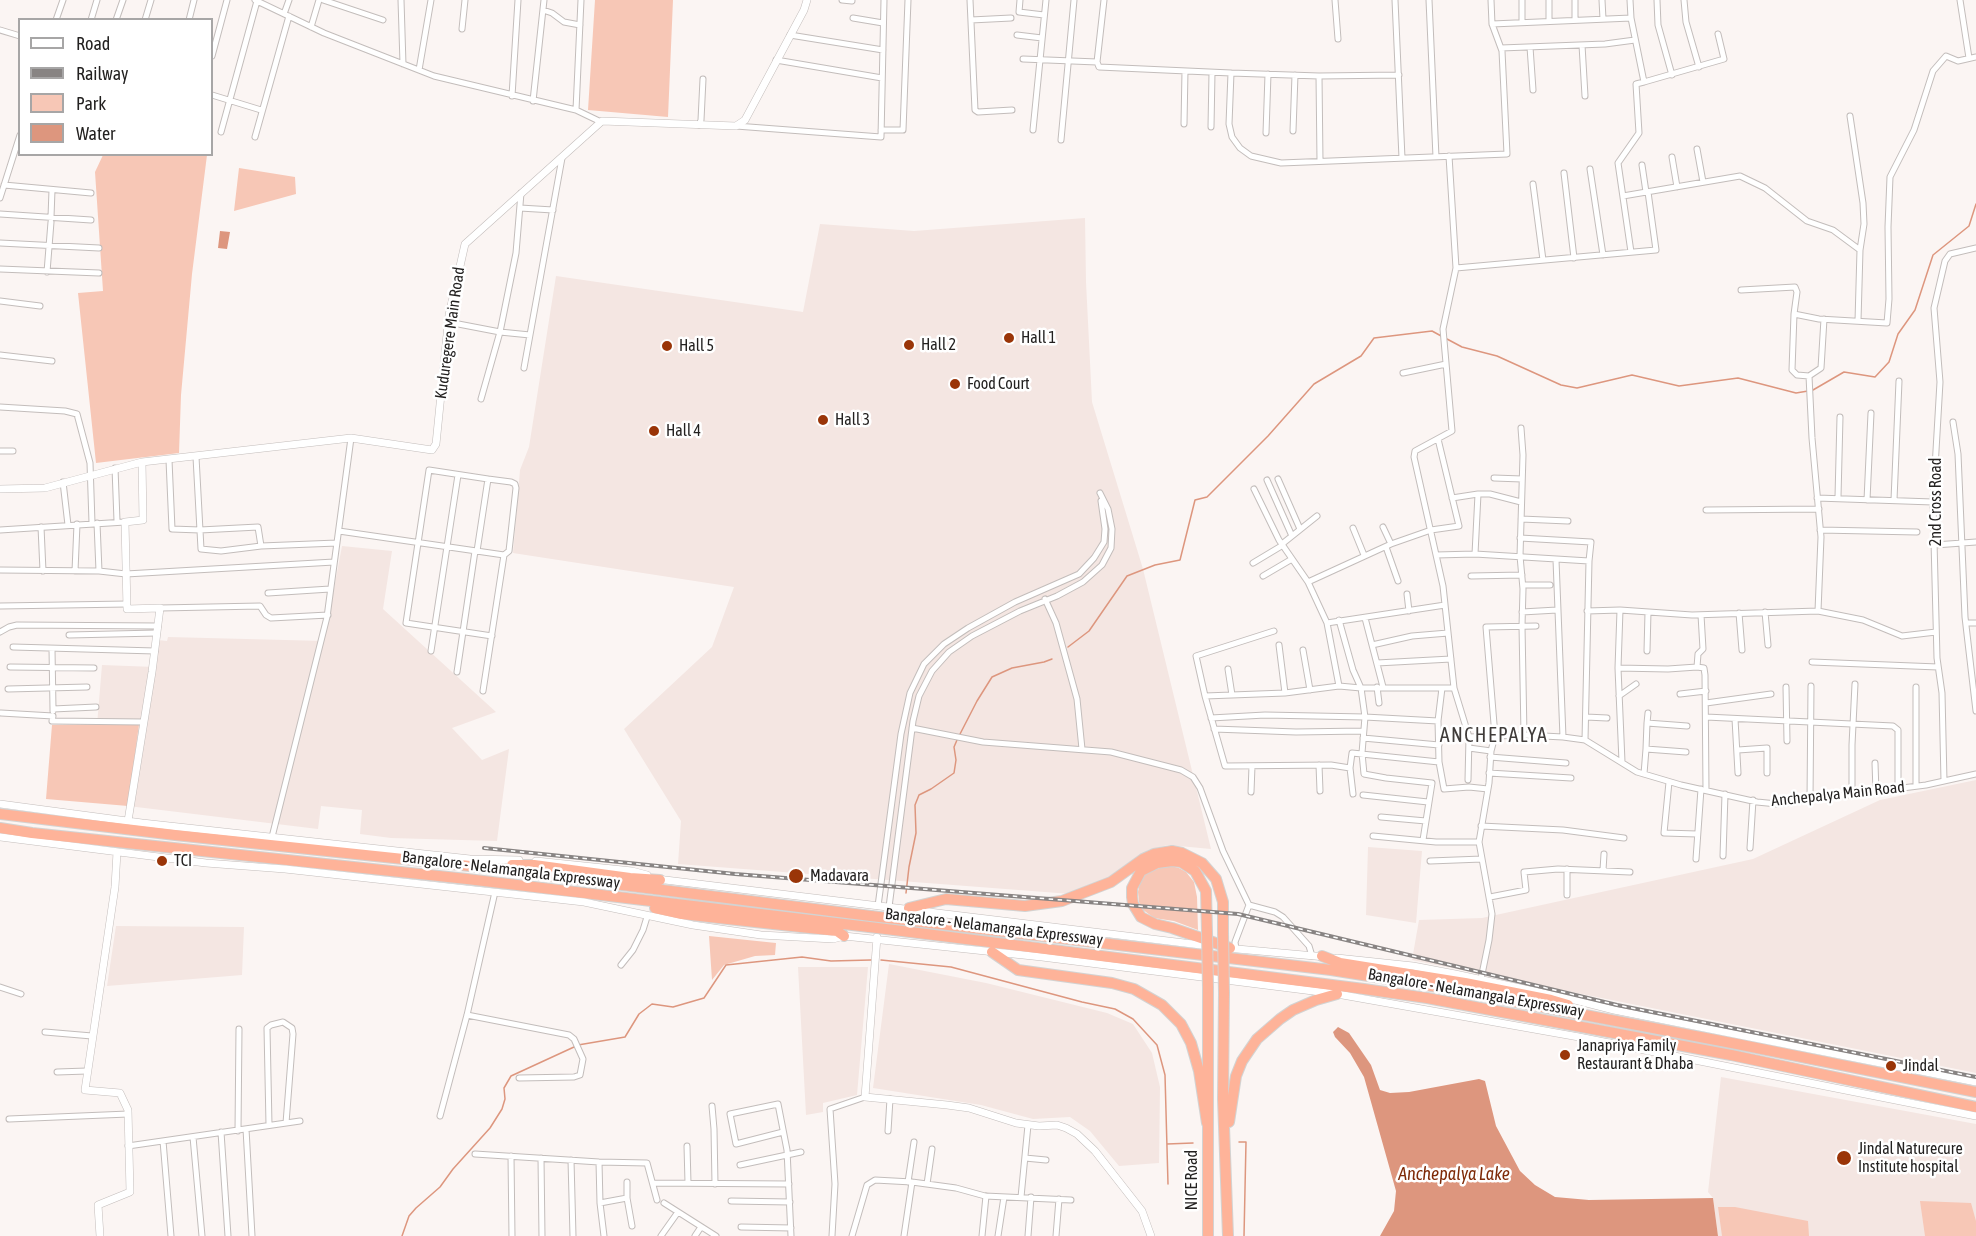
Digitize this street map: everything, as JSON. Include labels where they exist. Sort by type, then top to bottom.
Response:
[{"type":"highway","name":"Bangalore - Nelamangala Expressway","points":[[0,814],[470,866],[870,922]]},
{"type":"highway","name":"Bangalore - Nelamangala Expressway","points":[[0,828],[467,879],[622,899],[870,922],[1331,970],[1608,1018],[1976,1092]]},
{"type":"highway","points":[[909,908],[946,898],[1025,906],[1062,902],[1111,882],[1143,859],[1154,854],[1172,851],[1182,853],[1202,863],[1216,879],[1223,902],[1225,1140]]},
{"type":"highway","points":[[1207,1123],[1209,1078],[1208,988],[1207,932],[1206,891],[1195,871],[1181,862],[1157,863],[1141,872],[1132,888],[1133,904],[1141,917],[1155,924],[1172,928],[1233,949]]},
{"type":"highway","points":[[470,866],[534,865],[630,878],[660,879]]},
{"type":"highway","points":[[622,899],[682,914],[837,931],[844,936]]},
{"type":"highway","name":"Bangalore - Nelamangala Expressway","points":[[896,925],[1427,998],[1731,1055],[1976,1107]]},
{"type":"highway","points":[[992,952],[1018,970],[1112,983],[1139,992],[1162,1005],[1181,1024],[1191,1043],[1207,1123]]},
{"type":"highway","points":[[1317,956],[1340,963],[1551,1000],[1608,1018]]},
{"type":"highway","points":[[1225,1140],[1236,1076],[1250,1048],[1268,1029],[1293,1010],[1337,994]]},
{"type":"highway","name":"NICE Road","points":[[1207,1123],[1208,1236]]},
{"type":"highway","name":"NICE Road","points":[[1225,1140],[1228,1236]]},
{"type":"street","points":[[57,18],[63,0]]},
{"type":"street","points":[[92,18],[97,0]]},
{"type":"street","points":[[117,18],[123,0]]},
{"type":"street","points":[[145,18],[151,0]]},
{"type":"street","points":[[190,18],[194,0]]},
{"type":"street","points":[[213,52],[227,0]]},
{"type":"street","points":[[221,132],[256,0],[311,27],[434,76],[576,110],[601,122],[735,126],[881,137],[884,0]]},
{"type":"street","points":[[255,137],[289,0]]},
{"type":"street","points":[[311,27],[321,0],[383,20]]},
{"type":"street","points":[[401,0],[403,64]]},
{"type":"street","points":[[419,70],[431,0]]},
{"type":"street","points":[[462,29],[465,0]]},
{"type":"street","points":[[512,96],[518,0]]},
{"type":"street","points":[[533,101],[544,0]]},
{"type":"street","points":[[576,110],[581,0]]},
{"type":"street","points":[[735,126],[745,120],[789,34],[804,10],[807,0]]},
{"type":"street","points":[[842,0],[852,1]]},
{"type":"street","points":[[881,130],[903,130],[908,0]]},
{"type":"street","points":[[970,0],[975,110],[978,112],[1012,110]]},
{"type":"street","points":[[1020,0],[1019,12],[1044,15]]},
{"type":"street","points":[[1033,130],[1046,0]]},
{"type":"street","points":[[1061,140],[1074,0]]},
{"type":"street","points":[[1104,0],[1097,62],[1099,67],[1268,75],[1399,75]]},
{"type":"street","points":[[1335,0],[1338,39]]},
{"type":"street","points":[[1395,0],[1402,158]]},
{"type":"street","points":[[1429,0],[1436,157]]},
{"type":"street","points":[[1231,73],[1229,130],[1240,148],[1251,156],[1281,163],[1507,154],[1506,96],[1501,48],[1492,24],[1491,0]]},
{"type":"street","points":[[1522,0],[1522,22]]},
{"type":"street","points":[[1549,0],[1549,21]]},
{"type":"street","points":[[1575,0],[1575,20]]},
{"type":"street","points":[[1602,0],[1603,19]]},
{"type":"street","points":[[1630,0],[1631,18],[1644,82]]},
{"type":"street","points":[[1657,0],[1658,25],[1672,75]]},
{"type":"street","points":[[1683,0],[1686,22],[1699,67]]},
{"type":"street","points":[[1960,0],[1968,58]]},
{"type":"street","points":[[543,10],[552,13],[564,22],[580,25]]},
{"type":"street","points":[[853,18],[883,23]]},
{"type":"street","points":[[970,20],[1011,18]]},
{"type":"street","points":[[1492,24],[1631,18]]},
{"type":"street","points":[[0,30],[18,35]]},
{"type":"street","points":[[789,34],[883,50]]},
{"type":"street","points":[[1631,252],[1618,163],[1639,133],[1636,84],[1725,59],[1718,34]]},
{"type":"street","points":[[1017,35],[1042,38]]},
{"type":"street","points":[[1501,48],[1582,45],[1635,40]]},
{"type":"street","points":[[1582,45],[1585,96]]},
{"type":"street","points":[[1530,47],[1533,90]]},
{"type":"street","points":[[1794,314],[1824,319],[1887,323],[1890,177],[1914,130],[1933,71],[1946,56],[1958,60],[1976,57]]},
{"type":"street","points":[[1023,59],[1097,62]]},
{"type":"street","points":[[776,60],[882,78]]},
{"type":"street","points":[[1185,71],[1185,124]]},
{"type":"street","points":[[1211,127],[1212,72]]},
{"type":"street","points":[[1266,133],[1268,75]]},
{"type":"street","points":[[1293,131],[1294,75]]},
{"type":"street","points":[[1319,76],[1320,161]]},
{"type":"street","points":[[699,125],[703,79]]},
{"type":"street","points":[[213,96],[261,110]]},
{"type":"street","points":[[1850,116],[1864,224],[1860,250],[1858,321]]},
{"type":"street","name":"Kuduregere Main Road","points":[[0,489],[45,488],[142,462],[351,438],[432,450],[436,444],[448,322],[465,244],[601,122]]},
{"type":"street","points":[[0,198],[18,141]]},
{"type":"street","points":[[1697,148],[1703,182]]},
{"type":"street","points":[[1449,156],[1456,268],[1444,338],[1452,431],[1414,451],[1413,457],[1431,530],[1445,605],[1454,688],[1468,737],[1468,780]]},
{"type":"street","points":[[1672,157],[1677,187]]},
{"type":"street","points":[[524,368],[562,158]]},
{"type":"street","points":[[1456,268],[1656,250],[1642,165]]},
{"type":"street","points":[[1590,169],[1603,255]]},
{"type":"street","points":[[1564,173],[1574,258]]},
{"type":"street","points":[[1623,196],[1740,176],[1765,188],[1807,221],[1833,230],[1860,250]]},
{"type":"street","points":[[1533,184],[1543,260]]},
{"type":"street","points":[[4,185],[91,193]]},
{"type":"street","points":[[47,272],[52,190]]},
{"type":"street","points":[[481,399],[500,332],[516,253],[521,193]]},
{"type":"street","points":[[520,208],[553,210]]},
{"type":"street","points":[[0,214],[91,220]]},
{"type":"street","points":[[0,243],[99,248]]},
{"type":"street","name":"2nd Cross Road","points":[[1944,781],[1942,693],[1936,632],[1933,502],[1940,382],[1934,308],[1945,261],[1950,254],[1976,248]]},
{"type":"street","points":[[0,269],[99,273]]},
{"type":"street","points":[[1741,290],[1795,287],[1797,292],[1792,370],[1797,375],[1809,376],[1817,372],[1822,363],[1824,319]]},
{"type":"street","points":[[0,301],[40,306]]},
{"type":"street","points":[[448,322],[530,335]]},
{"type":"street","points":[[0,355],[52,361]]},
{"type":"street","points":[[1403,373],[1446,364]]},
{"type":"street","points":[[1809,376],[1820,530],[1818,611]]},
{"type":"street","points":[[1894,500],[1899,381]]},
{"type":"street","points":[[0,407],[65,411],[77,414],[90,463],[89,475],[99,571]]},
{"type":"street","points":[[1867,500],[1871,413]]},
{"type":"street","points":[[1838,497],[1840,417]]},
{"type":"street","points":[[1953,422],[1958,454],[1966,624],[1976,711]]},
{"type":"street","points":[[1521,428],[1520,556],[1523,585],[1524,735]]},
{"type":"street","points":[[272,837],[327,615],[351,438]]},
{"type":"street","points":[[1308,582],[1388,545],[1431,530],[1459,526],[1438,439]]},
{"type":"street","points":[[0,451],[13,451]]},
{"type":"street","points":[[196,457],[201,549],[221,551],[261,546],[337,543]]},
{"type":"street","points":[[170,460],[172,529],[258,527],[261,546]]},
{"type":"street","points":[[0,530],[143,520],[142,462]]},
{"type":"street","points":[[115,468],[126,574],[127,609],[260,606],[271,618],[327,615]]},
{"type":"street","points":[[483,691],[492,636],[504,555],[509,551],[516,488],[511,482],[429,471],[406,623],[492,636]]},
{"type":"street","points":[[431,651],[458,475]]},
{"type":"street","points":[[1494,478],[1522,479]]},
{"type":"street","points":[[457,672],[488,479]]},
{"type":"street","points":[[1278,479],[1300,529]]},
{"type":"street","points":[[1267,480],[1292,536]]},
{"type":"street","points":[[63,482],[68,525]]},
{"type":"street","points":[[1254,489],[1282,545],[1308,582],[1327,623],[1339,686]]},
{"type":"street","points":[[865,1097],[877,939],[875,932],[901,734],[910,693],[924,664],[944,644],[1015,602],[1079,574],[1094,558],[1104,542],[1105,529],[1100,493],[1108,509],[1112,529],[1112,548],[1102,564],[1083,582],[972,636],[949,652],[932,671],[919,696],[912,728],[889,907],[884,933],[877,939]]},
{"type":"street","points":[[1475,554],[1478,494]]},
{"type":"street","points":[[1452,498],[1490,494],[1521,502]]},
{"type":"street","points":[[1817,498],[1933,502]]},
{"type":"street","points":[[1706,510],[1819,509]]},
{"type":"street","points":[[1253,563],[1282,545],[1317,516]]},
{"type":"street","points":[[1521,519],[1568,521]]},
{"type":"street","points":[[75,571],[77,524]]},
{"type":"street","points":[[41,527],[43,571]]},
{"type":"street","points":[[1383,527],[1398,580]]},
{"type":"street","points":[[1353,528],[1364,555]]},
{"type":"street","points":[[1820,530],[1917,532]]},
{"type":"street","points":[[339,531],[504,555]]},
{"type":"street","points":[[1520,538],[1591,542],[1587,611],[1586,740]]},
{"type":"street","points":[[1935,545],[1976,542]]},
{"type":"street","points":[[1436,555],[1475,554],[1589,561]]},
{"type":"street","points":[[1263,576],[1292,559]]},
{"type":"street","points":[[1556,560],[1563,737]]},
{"type":"street","points":[[0,570],[99,571],[126,574],[334,562]]},
{"type":"street","points":[[1471,576],[1522,574]]},
{"type":"street","points":[[1523,585],[1550,585]]},
{"type":"street","points":[[268,593],[330,589]]},
{"type":"street","points":[[1042,591],[1056,623],[1077,699],[1082,748]]},
{"type":"street","points":[[1407,594],[1409,611]]},
{"type":"street","points":[[0,606],[127,604]]},
{"type":"street","points":[[1327,623],[1445,605]]},
{"type":"street","points":[[128,821],[160,608]]},
{"type":"street","points":[[1522,612],[1557,610]]},
{"type":"street","points":[[1587,611],[1620,610],[1701,615],[1818,611],[1863,620],[1902,636],[1936,632]]},
{"type":"street","points":[[1620,610],[1618,668],[1622,762]]},
{"type":"street","points":[[1647,651],[1648,612]]},
{"type":"street","points":[[1765,612],[1768,645]]},
{"type":"street","points":[[1739,614],[1742,650]]},
{"type":"street","points":[[1697,667],[1698,654],[1703,649],[1701,615]]},
{"type":"street","points":[[1365,618],[1377,663],[1379,703]]},
{"type":"street","points":[[1339,620],[1353,670],[1361,688],[1365,717],[1362,753],[1364,774],[1432,783],[1423,840]]},
{"type":"street","points":[[1966,624],[1976,623]]},
{"type":"street","points":[[0,632],[18,625],[157,629]]},
{"type":"street","points":[[1481,980],[1491,922],[1490,897],[1479,842],[1495,736],[1486,627],[1536,626]]},
{"type":"street","points":[[69,635],[157,629]]},
{"type":"street","points":[[1274,631],[1196,656],[1225,766],[1319,765],[1350,768]]},
{"type":"street","points":[[1372,645],[1412,636],[1448,633]]},
{"type":"street","points":[[1279,645],[1285,693]]},
{"type":"street","points":[[13,647],[155,651]]},
{"type":"street","points":[[52,649],[52,721],[144,722]]},
{"type":"street","points":[[1303,650],[1310,690]]},
{"type":"street","points":[[1377,663],[1451,659]]},
{"type":"street","points":[[1812,662],[1938,667]]},
{"type":"street","points":[[10,667],[94,668]]},
{"type":"street","points":[[1618,668],[1704,668],[1706,717],[1703,790],[1696,859]]},
{"type":"street","points":[[1228,669],[1232,695]]},
{"type":"street","points":[[1619,696],[1636,684]]},
{"type":"street","points":[[1852,795],[1855,684]]},
{"type":"street","points":[[1205,696],[1285,693],[1339,686],[1454,688]]},
{"type":"street","points":[[1810,800],[1811,686]]},
{"type":"street","points":[[8,689],[87,687]]},
{"type":"street","points":[[1786,687],[1787,741]]},
{"type":"street","points":[[1916,687],[1916,786]]},
{"type":"street","points":[[1442,688],[1438,721],[1439,762],[1444,789],[1468,787],[1488,789]]},
{"type":"street","points":[[1680,694],[1706,692]]},
{"type":"street","points":[[1706,703],[1771,694]]},
{"type":"street","points":[[53,709],[96,707]]},
{"type":"street","points":[[1,713],[53,716]]},
{"type":"street","points":[[1644,774],[1648,713]]},
{"type":"street","points":[[1211,718],[1264,715],[1438,721]]},
{"type":"street","points":[[1586,717],[1606,718]]},
{"type":"street","points":[[1706,717],[1893,726],[1897,728],[1898,789]]},
{"type":"street","points":[[1735,719],[1738,772]]},
{"type":"street","points":[[1647,723],[1688,726]]},
{"type":"street","points":[[912,728],[1003,744],[1082,748],[1110,752],[1181,770],[1192,777],[1200,788],[1223,851],[1249,905],[1233,949]]},
{"type":"street","points":[[1214,729],[1296,732],[1364,731]]},
{"type":"street","name":"Anchepalya Main Road","points":[[1468,737],[1524,735],[1586,740],[1637,772],[1703,790],[1778,804],[1898,789],[1976,774]]},
{"type":"street","points":[[1363,738],[1439,745]]},
{"type":"street","points":[[1469,748],[1491,754],[1566,763]]},
{"type":"street","points":[[1738,750],[1767,748],[1767,773]]},
{"type":"street","points":[[1646,749],[1686,752]]},
{"type":"street","points":[[1353,794],[1350,768],[1352,753],[1439,762]]},
{"type":"street","points":[[1875,763],[1876,792]]},
{"type":"street","points":[[1319,765],[1320,791]]},
{"type":"street","points":[[1251,792],[1252,766]]},
{"type":"street","points":[[1489,773],[1570,778]]},
{"type":"street","points":[[1669,782],[1664,832],[1697,834]]},
{"type":"street","points":[[1724,856],[1725,794]]},
{"type":"street","points":[[1363,795],[1428,802]]},
{"type":"street","points":[[1750,848],[1753,800]]},
{"type":"street","points":[[0,804],[128,821],[470,859],[543,861],[632,871],[660,879],[878,906],[1233,949],[1413,966],[1614,1010],[1976,1082]]},
{"type":"street","points":[[1381,817],[1426,821]]},
{"type":"street","points":[[1481,826],[1563,830],[1624,838]]},
{"type":"street","points":[[0,837],[117,852],[584,902],[647,917],[760,935],[833,939],[844,936],[877,939],[1337,994],[1572,1035],[1976,1116]]},
{"type":"street","points":[[1373,837],[1436,842],[1479,842]]},
{"type":"street","points":[[100,1236],[98,1205],[130,1192],[128,1110],[120,1093],[85,1090],[113,898],[117,852]]},
{"type":"street","points":[[1604,854],[1604,870]]},
{"type":"street","points":[[1430,861],[1482,859]]},
{"type":"street","points":[[1490,897],[1526,890],[1524,872],[1567,869],[1630,872]]},
{"type":"street","points":[[1567,869],[1567,895]]},
{"type":"street","points":[[441,1116],[495,892]]},
{"type":"street","points":[[1249,905],[1275,912],[1283,917],[1317,956]]},
{"type":"street","points":[[621,964],[633,950],[647,917]]},
{"type":"street","points":[[0,987],[21,994]]},
{"type":"street","points":[[467,1015],[569,1035],[583,1059],[580,1074],[574,1077],[519,1078]]},
{"type":"street","points":[[269,1125],[267,1028],[277,1022],[288,1024],[293,1034],[286,1123]]},
{"type":"street","points":[[238,1131],[239,1029]]},
{"type":"street","points":[[45,1032],[92,1036]]},
{"type":"street","points":[[57,1072],[87,1071]]},
{"type":"street","points":[[832,1236],[835,1184],[830,1109],[865,1097],[969,1108],[1016,1123],[1057,1125],[1077,1134],[1095,1151],[1142,1211],[1150,1236]]},
{"type":"street","points":[[888,1131],[890,1099]]},
{"type":"street","points":[[783,1132],[736,1144],[730,1114],[778,1104],[783,1132],[787,1155],[791,1236]]},
{"type":"street","points":[[712,1106],[715,1184]]},
{"type":"street","points":[[9,1119],[128,1114]]},
{"type":"street","points":[[128,1146],[300,1121]]},
{"type":"street","points":[[1021,1197],[1028,1125]]},
{"type":"street","points":[[246,1130],[252,1236]]},
{"type":"street","points":[[221,1132],[228,1236]]},
{"type":"street","points":[[193,1137],[202,1236]]},
{"type":"street","points":[[163,1141],[171,1236]]},
{"type":"street","points":[[904,1236],[914,1142]]},
{"type":"street","points":[[687,1146],[688,1183]]},
{"type":"street","points":[[927,1184],[932,1149]]},
{"type":"street","points":[[740,1165],[801,1152]]},
{"type":"street","points":[[475,1154],[647,1163],[657,1200]]},
{"type":"street","points":[[511,1156],[512,1236]]},
{"type":"street","points":[[541,1158],[542,1236]]},
{"type":"street","points":[[1025,1158],[1046,1160]]},
{"type":"street","points":[[571,1160],[573,1236]]},
{"type":"street","points":[[598,1162],[604,1236]]},
{"type":"street","points":[[852,1236],[870,1181],[927,1184],[956,1188],[986,1196],[1071,1200]]},
{"type":"street","points":[[627,1182],[627,1198],[632,1226]]},
{"type":"street","points":[[652,1183],[789,1184]]},
{"type":"street","points":[[982,1236],[986,1196]]},
{"type":"street","points":[[998,1236],[1004,1197]]},
{"type":"street","points":[[1028,1236],[1031,1197]]},
{"type":"street","points":[[600,1203],[627,1198]]},
{"type":"street","points":[[1056,1236],[1059,1199]]},
{"type":"street","points":[[730,1201],[790,1202]]},
{"type":"street","points":[[664,1203],[716,1236]]},
{"type":"street","points":[[661,1236],[678,1212]]},
{"type":"street","points":[[695,1236],[701,1227]]},
{"type":"street","points":[[741,1227],[791,1228]]},
{"type":"shaded area","points":[[1085,218],[1092,402],[1143,569],[1211,849],[1168,845],[1148,850],[1110,877],[1071,894],[678,864],[681,821],[624,729],[712,647],[734,587],[513,553],[520,470],[529,447],[556,276],[803,312],[820,224],[914,231]]},
{"type":"shaded area","points":[[342,546],[392,551],[383,609],[496,712],[452,728],[482,760],[509,749],[497,841],[391,838],[360,834],[362,810],[321,806],[318,829],[128,806],[97,725],[102,665],[155,667],[158,640],[167,641],[168,637],[324,641]]},
{"type":"shaded area","points":[[1976,780],[1976,1073],[1412,960],[1419,920],[1482,918],[1753,859],[1880,800]]},
{"type":"shaded area","points":[[1368,847],[1422,851],[1416,923],[1366,915]]},
{"type":"shaded area","points":[[116,926],[244,927],[242,975],[107,986]]},
{"type":"shaded area","points":[[889,964],[986,983],[1107,1013],[1133,1024],[1152,1053],[1160,1087],[1159,1163],[1119,1166],[1090,1131],[1070,1117],[1033,1119],[981,1105],[873,1088]]},
{"type":"shaded area","points":[[798,967],[868,967],[857,1095],[823,1103],[823,1112],[806,1115]]},
{"type":"shaded area","name":"Jindal Naturecure Institute hospital","points":[[1721,1077],[1976,1124],[1976,1236],[1718,1236],[1713,1198],[1708,1192]]},
{"type":"green space","points":[[595,0],[673,0],[668,117],[588,110]]},
{"type":"green space","points":[[103,156],[207,156],[192,274],[181,395],[179,453],[96,463],[78,293],[103,291],[95,172]]},
{"type":"green space","points":[[239,168],[295,177],[296,194],[234,211]]},
{"type":"green space","points":[[139,724],[128,806],[46,799],[52,725]]},
{"type":"green space","points":[[1171,866],[1186,872],[1194,882],[1198,930],[1174,921],[1154,918],[1142,909],[1139,902],[1140,881],[1146,873],[1159,867]]},
{"type":"green space","points":[[709,936],[776,943],[775,955],[755,956],[724,965],[712,980]]},
{"type":"green space","points":[[1920,1201],[1971,1203],[1976,1221],[1976,1236],[1925,1236]]},
{"type":"green space","points":[[1718,1207],[1735,1207],[1808,1221],[1809,1236],[1722,1236]]},
{"type":"water","points":[[220,231],[230,232],[227,249],[218,248]]},
{"type":"water","name":"Anchepalya Lake","points":[[1338,1027],[1349,1033],[1371,1065],[1380,1090],[1390,1093],[1409,1092],[1479,1079],[1485,1081],[1496,1126],[1520,1171],[1535,1185],[1555,1197],[1589,1200],[1713,1198],[1718,1236],[1380,1236],[1394,1211],[1396,1191],[1364,1077],[1350,1053],[1335,1037],[1333,1032]]},
{"type":"waterway","points":[[1813,390],[1844,372],[1875,377],[1889,362],[1898,334],[1915,310],[1933,255],[1969,226],[1976,204]]},
{"type":"waterway","points":[[1068,647],[1089,631],[1127,576],[1155,565],[1180,560],[1195,500],[1207,497],[1268,436],[1314,384],[1361,356],[1374,338],[1432,331],[1443,337]]},
{"type":"waterway","points":[[1447,339],[1462,347],[1497,356],[1561,385],[1577,388],[1632,375],[1679,386],[1738,378],[1796,393],[1808,391]]},
{"type":"waterway","points":[[959,736],[992,677],[1012,668],[1052,659]]},
{"type":"waterway","points":[[906,893],[916,833],[915,805],[919,795],[954,773],[956,760],[954,747],[957,740]]},
{"type":"waterway","points":[[578,1045],[625,1037],[639,1014],[652,1004],[673,1007],[704,998],[726,965],[802,957],[831,961],[871,960]]},
{"type":"waterway","points":[[881,960],[951,967],[1115,1009],[1133,1019],[1157,1045],[1165,1075],[1168,1184]]},
{"type":"waterway","points":[[402,1236],[409,1216],[440,1187],[490,1128],[502,1109],[505,1099],[504,1088],[511,1076],[574,1047]]},
{"type":"waterway","points":[[1239,1142],[1246,1142],[1244,1236]]},
{"type":"waterway","points":[[1167,1144],[1193,1143]]},
{"type":"railway","points":[[484,848],[735,874],[1238,914],[1617,1005],[1976,1077]]},
{"type":"place","name":"Hall 1","points":[[1009,338]]},
{"type":"place","name":"Hall 2","points":[[909,345]]},
{"type":"place","name":"Hall 5","points":[[667,346]]},
{"type":"place","name":"Food Court","points":[[955,384]]},
{"type":"place","name":"Hall 3","points":[[823,420]]},
{"type":"place","name":"Hall 4","points":[[654,431]]},
{"type":"place","name":"TCI","points":[[162,861]]},
{"type":"place","name":"Madavara","points":[[796,876]]},
{"type":"place","name":"Janapriya Family Restaurant & Dhaba","points":[[1565,1055]]},
{"type":"place","name":"Jindal","points":[[1891,1066]]},
{"type":"place","name":"Jindal Naturecure Institute hospital","points":[[1844,1158]]},
{"type":"district","name":"ANCHEPALYA","points":[[1494,736]]}]
